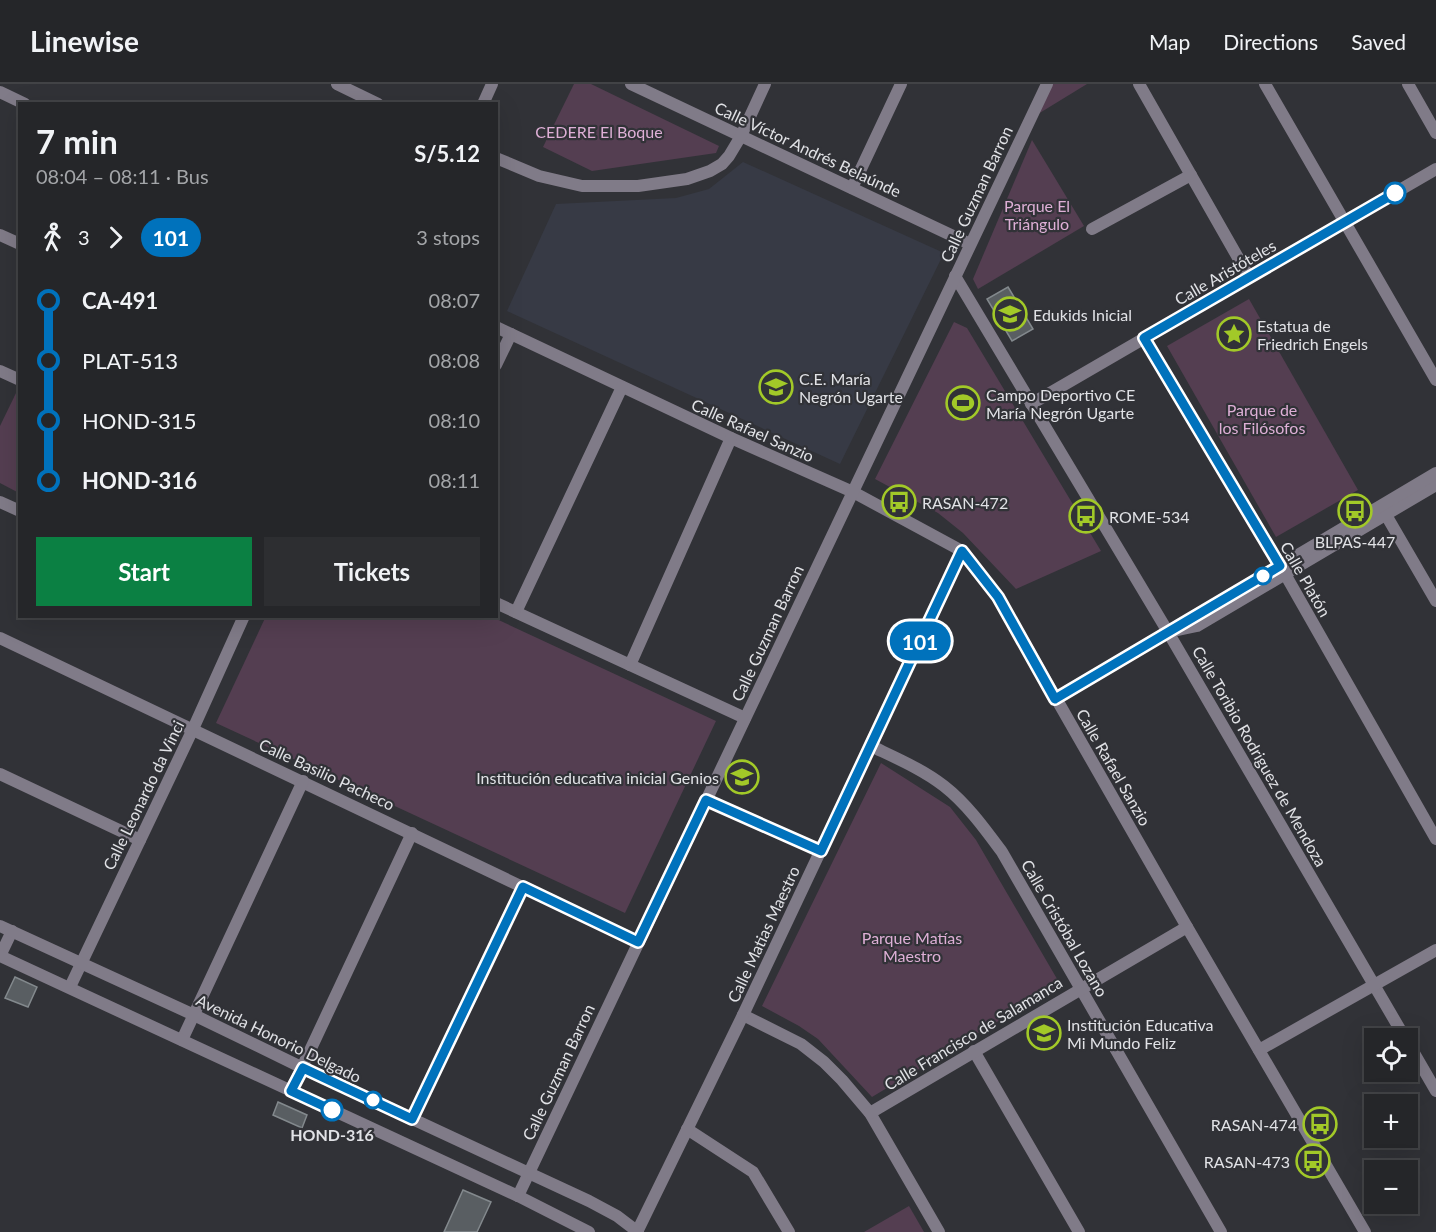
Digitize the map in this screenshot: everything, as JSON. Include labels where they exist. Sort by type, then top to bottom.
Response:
[{"type":"street","points":[[337,84],[374,102]]},
{"type":"street","points":[[484,102],[492,84]]},
{"type":"street","name":"Calle Víctor Andrés Belaúnde","points":[[631,84],[970,244]]},
{"type":"street","points":[[498,159],[539,176],[582,186],[638,186],[687,179],[710,171],[722,164],[729,156],[765,84]]},
{"type":"street","points":[[852,188],[901,84]]},
{"type":"street","name":"Calle Guzman Barron","points":[[518,1196],[1047,84]]},
{"type":"street","points":[[1138,84],[1249,277]]},
{"type":"street","points":[[1265,84],[1436,380]]},
{"type":"street","points":[[1408,84],[1436,133]]},
{"type":"street","points":[[0,92],[21,102]]},
{"type":"street","name":"Calle Aristóteles","points":[[1031,404],[1436,169]]},
{"type":"street","points":[[1092,229],[1191,175]]},
{"type":"street","points":[[0,235],[18,243]]},
{"type":"street","name":"Calle Toribio Rodriguez de Mendoza","points":[[955,276],[1168,632],[1399,1028]]},
{"type":"street","name":"Calle Rafael Sanzio","points":[[498,328],[731,438],[853,492],[962,551],[998,597],[1365,1232]]},
{"type":"street","points":[[498,361],[511,334]]},
{"type":"street","name":"Calle Platón","points":[[1144,338],[1283,570],[1436,839]]},
{"type":"street","points":[[0,370],[18,379]]},
{"type":"street","points":[[516,612],[622,387]]},
{"type":"street","points":[[630,665],[731,438]]},
{"type":"street","points":[[1055,699],[1168,632],[1283,570],[1384,510],[1436,473]]},
{"type":"street","points":[[1384,510],[1436,485]]},
{"type":"street","points":[[0,502],[18,510]]},
{"type":"street","points":[[1384,510],[1436,601]]},
{"type":"street","name":"Calle Matias Maestro","points":[[638,1232],[962,551]]},
{"type":"street","points":[[498,604],[745,718]]},
{"type":"street","name":"Calle Leonardo da Vinci","points":[[70,987],[243,618]]},
{"type":"street","name":"Calle Basilio Pacheco","points":[[0,638],[638,942]]},
{"type":"street","name":"Calle Cristóbal Lozano","points":[[871,746],[915,767],[945,786],[973,814],[1002,852],[1221,1232]]},
{"type":"street","points":[[0,774],[140,840]]},
{"type":"street","points":[[182,1040],[303,781]]},
{"type":"street","points":[[706,800],[821,851]]},
{"type":"street","points":[[291,1091],[412,833]]},
{"type":"street","points":[[412,1119],[523,887]]},
{"type":"street","name":"Calle Francisco de Salamanca","points":[[870,1113],[1187,927]]},
{"type":"street","points":[[6,928],[0,956],[518,1196],[589,1232]]},
{"type":"street","name":"Avenida Honorio Delgado","points":[[6,928],[589,1201],[617,1216],[638,1232]]},
{"type":"street","points":[[1259,1050],[1436,950]]},
{"type":"street","points":[[743,1015],[801,1044],[842,1080],[870,1113],[939,1232]]},
{"type":"street","points":[[974,1051],[1079,1232]]},
{"type":"street","name":"Calle Toribio Rodriguez de Mendoza","points":[[1418,1060],[1435,1089]]},
{"type":"street","points":[[687,1129],[753,1172],[789,1232]]},
{"type":"shaded area","name":"C.E. María Negrón Ugarte","points":[[743,162],[944,253],[840,464],[507,311],[556,204],[676,198],[709,189]]},
{"type":"green space","name":"CEDERE El Boque","points":[[574,84],[591,84],[719,146],[716,153],[592,171],[543,147]]},
{"type":"green space","points":[[1052,84],[1087,84],[1038,114]]},
{"type":"green space","name":"Parque El Triángulo","points":[[1032,140],[1084,226],[978,289],[973,279]]},
{"type":"green space","name":"Parque de los Filósofos","points":[[1249,299],[1358,490],[1276,537],[1167,346]]},
{"type":"green space","name":"Campo Deportivo CE María Negrón Ugarte","points":[[954,322],[967,328],[1101,551],[1016,589],[963,533],[938,513],[875,479]]},
{"type":"green space","points":[[17,391],[18,492],[0,483],[0,426]]},
{"type":"green space","points":[[265,618],[494,618],[716,721],[625,913],[216,723]]},
{"type":"green space","name":"Parque Matías Maestro","points":[[881,763],[950,807],[976,840],[1060,984],[872,1097],[818,1039],[762,1006]]},
{"type":"green space","points":[[909,1206],[924,1232],[864,1232]]},
{"type":"building","name":"Edukids Inicial","points":[[1008,287],[1033,329],[1012,341],[987,299]]},
{"type":"building","points":[[15,977],[37,987],[28,1007],[5,998]]},
{"type":"building","points":[[278,1102],[307,1115],[302,1128],[273,1115]]},
{"type":"building","points":[[463,1190],[491,1202],[477,1232],[444,1232]]},
{"type":"bus line","name":"101","points":[[332,1110],[291,1091],[303,1068],[412,1119],[523,887],[638,942],[706,800],[821,851],[962,551],[998,597],[1055,699],[1280,566],[1144,338],[1395,193]]},
{"type":"place","name":"Edukids Inicial","points":[[1010,314]]},
{"type":"place","name":"Estatua de Friedrich Engels","points":[[1234,334]]},
{"type":"place","name":"C.E. María Negrón Ugarte","points":[[776,387]]},
{"type":"place","name":"Campo Deportivo CE María Negrón Ugarte","points":[[963,403]]},
{"type":"place","name":"RASAN-472","points":[[899,502]]},
{"type":"place","name":"BLPAS-447","points":[[1355,511]]},
{"type":"place","name":"ROME-534","points":[[1086,516]]},
{"type":"place","name":"Institución educativa inicial Genios","points":[[742,777]]},
{"type":"place","name":"Institución Educativa Mi Mundo Feliz","points":[[1044,1033]]},
{"type":"place","name":"HOND-316","points":[[332,1110]]},
{"type":"place","name":"RASAN-474","points":[[1320,1124]]},
{"type":"place","name":"RASAN-473","points":[[1313,1161]]}]
